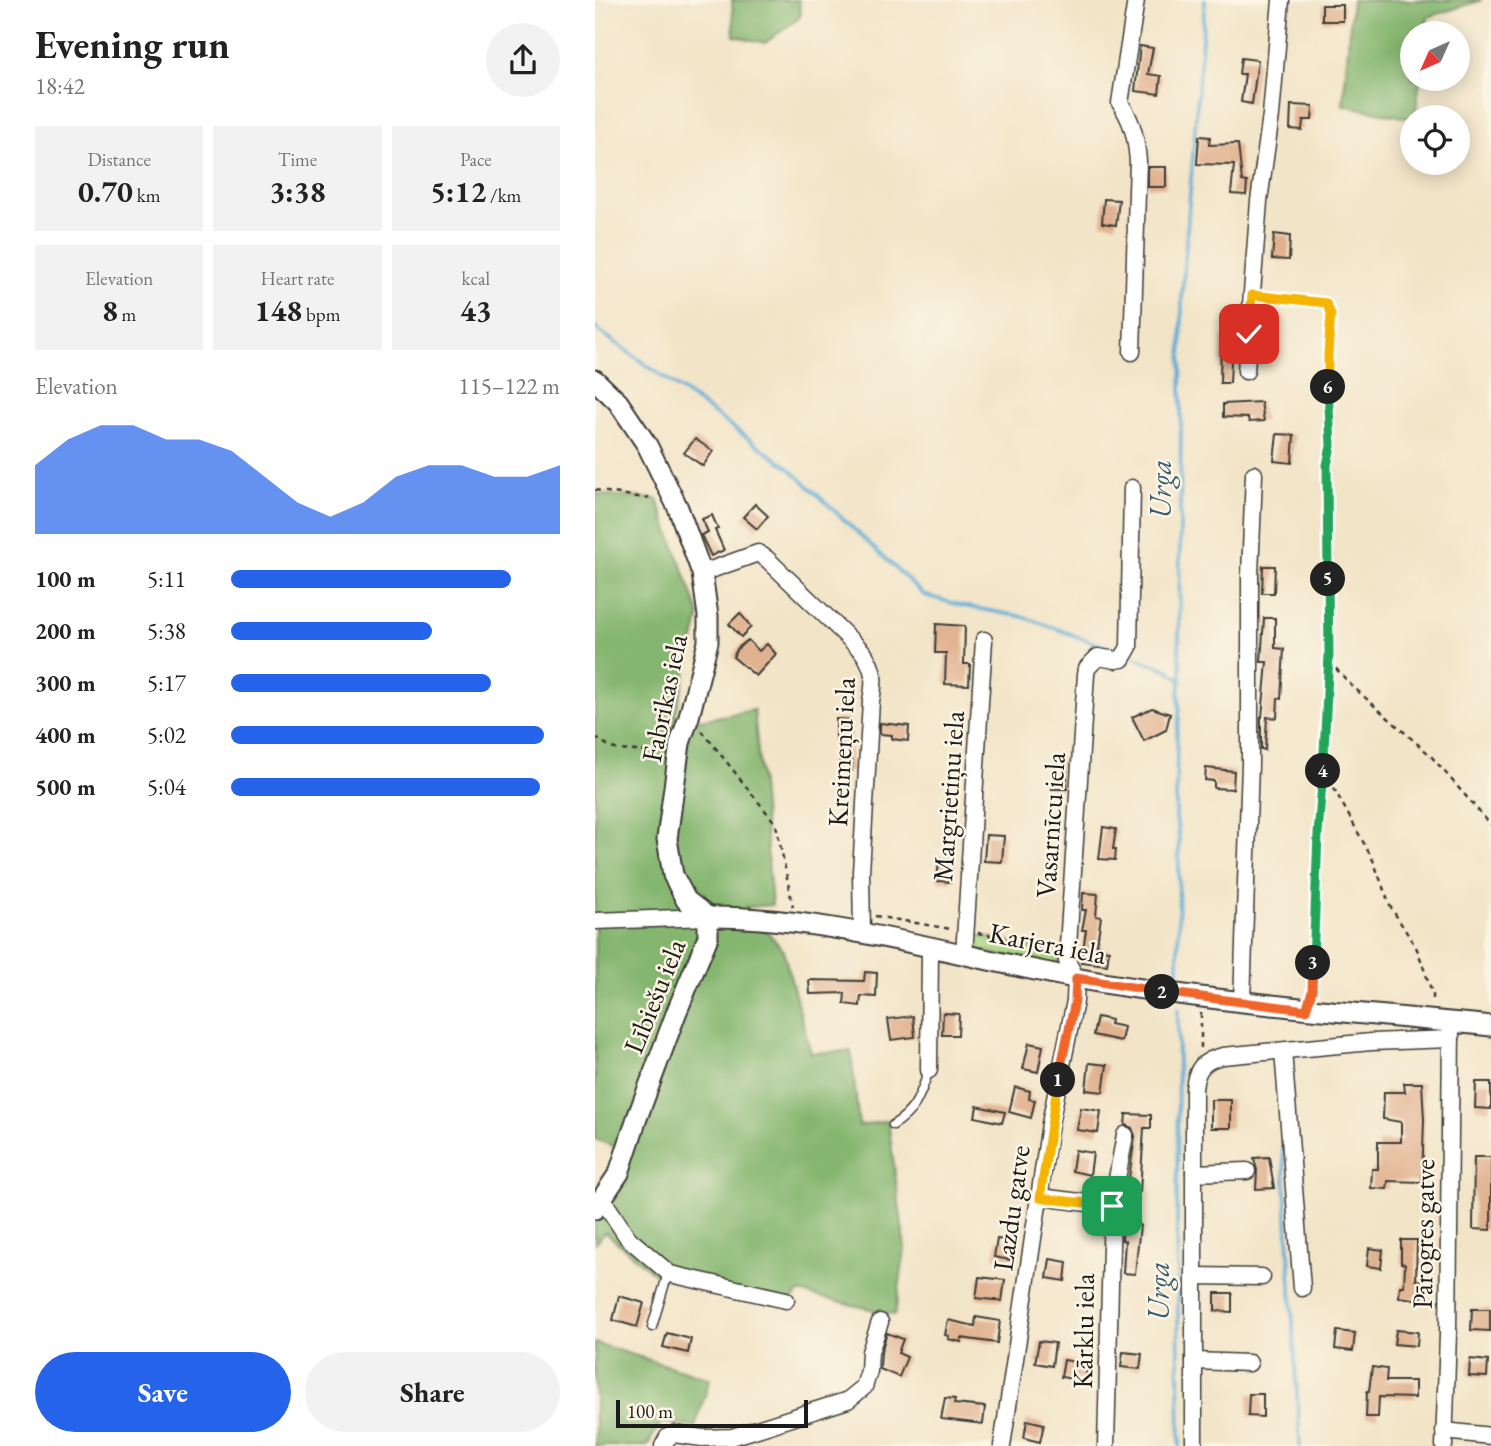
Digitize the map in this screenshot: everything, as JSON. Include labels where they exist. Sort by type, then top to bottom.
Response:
[{"type":"street","points":[[1132,352],[1138,161],[1136,133],[1120,103],[1136,0]]},
{"type":"street","points":[[1246,371],[1259,201],[1271,115],[1281,0]]},
{"type":"street","name":"Fabrikas iela","points":[[595,380],[618,402],[635,425],[671,494],[702,573],[708,616],[708,642],[680,743],[667,839],[673,875],[686,900],[708,918]]},
{"type":"street","points":[[1242,1003],[1250,764],[1250,575],[1254,474]]},
{"type":"street","name":"Vasarnīcu iela","points":[[1076,978],[1067,961],[1086,674],[1087,667],[1098,657],[1122,659],[1129,647],[1132,488]]},
{"type":"street","name":"Kreimeņu iela","points":[[702,573],[758,553],[863,653],[871,664],[875,677],[871,701],[861,872],[862,934]]},
{"type":"street","name":"Margrietiņu iela","points":[[964,955],[984,640]]},
{"type":"street","name":"Karjera iela","points":[[595,921],[741,917],[862,934],[1076,978],[1242,1003],[1429,1020],[1452,1030],[1491,1026]]},
{"type":"street","name":"Lībiešu iela","points":[[599,1205],[619,1172],[677,1011],[708,937],[708,918]]},
{"type":"street","points":[[929,1070],[930,948]]},
{"type":"street","name":"Lazdu gatve","points":[[1002,1446],[1050,1124],[1075,1001],[1076,978]]},
{"type":"street","points":[[1195,1446],[1194,1089],[1198,1069],[1206,1062],[1223,1056],[1371,1042],[1452,1030]]},
{"type":"street","name":"Pārogres gatve","points":[[1444,1438],[1452,1030]]},
{"type":"street","points":[[1283,1051],[1302,1288]]},
{"type":"street","name":"Kārklu iela","points":[[1106,1446],[1112,1206],[1125,1135]]},
{"type":"street","points":[[1194,1173],[1247,1171]]},
{"type":"street","points":[[1040,1198],[1112,1206]]},
{"type":"street","points":[[599,1205],[628,1238],[668,1273],[786,1300]]},
{"type":"street","points":[[1194,1276],[1262,1277]]},
{"type":"street","points":[[663,1446],[668,1437],[674,1434],[702,1438],[732,1437],[848,1400],[864,1387],[869,1371],[870,1352],[880,1322]]},
{"type":"street","points":[[1194,1361],[1249,1363]]},
{"type":"street","points":[[1444,1438],[1491,1436]]},
{"type":"lane","points":[[893,1125],[909,1115],[929,1070]]},
{"type":"lane","points":[[652,1327],[668,1273]]},
{"type":"path","points":[[1252,295],[1326,303],[1331,314],[1327,376],[1331,446],[1327,465],[1329,661],[1312,991],[1306,1010]]},
{"type":"path","points":[[595,490],[644,498],[671,494]]},
{"type":"path","points":[[1329,661],[1351,685],[1430,755],[1491,825]]},
{"type":"path","points":[[689,717],[776,824],[796,924]]},
{"type":"path","points":[[595,738],[610,748],[649,751],[676,766]]},
{"type":"path","points":[[1323,767],[1373,860],[1389,906],[1417,949],[1433,995],[1429,1020]]},
{"type":"path","points":[[1202,1006],[1201,1049],[1206,1062]]},
{"type":"green space","points":[[732,0],[799,0],[800,17],[765,43],[734,36]]},
{"type":"green space","points":[[1352,0],[1482,0],[1428,17],[1428,21],[1400,21],[1400,91],[1418,91],[1417,105],[1400,105],[1400,117],[1343,105]]},
{"type":"green space","points":[[595,494],[657,499],[700,615],[673,725],[754,710],[772,905],[746,907],[783,950],[811,1053],[851,1051],[859,1126],[888,1120],[905,1249],[895,1315],[799,1292],[784,1307],[656,1275],[605,1232],[595,1243],[595,1219],[600,1212],[618,1148],[595,1139]]},
{"type":"green space","points":[[978,935],[1050,951],[1062,962],[1061,967],[972,949],[972,937]]},
{"type":"green space","points":[[595,1343],[710,1379],[695,1427],[661,1422],[647,1446],[595,1446]]},
{"type":"building","points":[[1322,5],[1343,5],[1343,21],[1322,21]]},
{"type":"building","points":[[1140,46],[1153,48],[1148,74],[1161,76],[1159,94],[1135,91]]},
{"type":"building","points":[[1241,58],[1258,60],[1252,104],[1241,102],[1245,74],[1239,74]]},
{"type":"building","points":[[1291,105],[1313,106],[1312,120],[1303,120],[1302,130],[1290,129]]},
{"type":"building","points":[[1199,136],[1210,137],[1209,145],[1238,144],[1242,181],[1247,182],[1246,195],[1231,194],[1234,165],[1197,164]]},
{"type":"building","points":[[1148,167],[1166,167],[1166,187],[1148,187]]},
{"type":"building","points":[[1104,199],[1119,200],[1116,225],[1102,223]]},
{"type":"building","points":[[1274,234],[1290,236],[1289,260],[1272,259]]},
{"type":"building","points":[[1221,337],[1232,338],[1230,383],[1220,383]]},
{"type":"building","points":[[1261,402],[1264,421],[1249,422],[1248,418],[1223,417],[1223,404]]},
{"type":"building","points":[[1277,434],[1294,435],[1292,463],[1274,461]]},
{"type":"building","points":[[695,439],[713,451],[703,466],[684,453]]},
{"type":"building","points":[[755,504],[768,516],[757,529],[743,517]]},
{"type":"building","points":[[712,515],[724,550],[711,556],[701,535],[708,532],[702,519]]},
{"type":"building","points":[[1263,566],[1275,566],[1274,593],[1262,593]]},
{"type":"building","points":[[740,613],[751,627],[741,637],[729,624]]},
{"type":"building","points":[[1264,618],[1275,618],[1275,648],[1284,649],[1281,699],[1278,698],[1277,718],[1267,717],[1265,750],[1261,749],[1261,717],[1267,662],[1261,662]]},
{"type":"building","points":[[936,624],[965,626],[964,664],[970,664],[969,685],[945,684],[946,653],[935,653]]},
{"type":"building","points":[[748,640],[759,651],[767,644],[776,654],[756,676],[733,657],[738,648]]},
{"type":"building","points":[[1152,708],[1170,714],[1166,730],[1144,741],[1132,717]]},
{"type":"building","points":[[836,719],[851,720],[852,771],[839,771],[841,742],[836,742]]},
{"type":"building","points":[[880,723],[909,726],[908,741],[880,734]]},
{"type":"building","points":[[1057,760],[1067,761],[1067,789],[1052,789]]},
{"type":"building","points":[[1206,768],[1234,771],[1233,789],[1214,788],[1214,781],[1205,780]]},
{"type":"building","points":[[1103,827],[1116,829],[1113,849],[1116,849],[1115,860],[1099,859]]},
{"type":"building","points":[[986,835],[1004,836],[1002,862],[984,861]]},
{"type":"building","points":[[939,859],[953,860],[951,882],[937,881]]},
{"type":"building","points":[[1083,893],[1098,894],[1096,916],[1101,917],[1097,944],[1099,949],[1109,950],[1107,965],[1081,962],[1086,930],[1082,930],[1086,910],[1082,910]]},
{"type":"building","points":[[865,972],[877,973],[876,997],[861,996],[860,1006],[844,1004],[845,993],[810,994],[809,980],[864,981]]},
{"type":"building","points":[[943,1013],[959,1014],[958,1035],[942,1035]]},
{"type":"building","points":[[913,1016],[915,1037],[891,1040],[888,1019]]},
{"type":"building","points":[[1097,1017],[1124,1027],[1121,1041],[1093,1035]]},
{"type":"building","points":[[1029,1043],[1043,1046],[1038,1072],[1023,1069]]},
{"type":"building","points":[[1089,1063],[1107,1065],[1103,1092],[1086,1090]]},
{"type":"building","points":[[1476,1082],[1491,1082],[1491,1109],[1475,1108]]},
{"type":"building","points":[[1404,1083],[1422,1083],[1422,1182],[1388,1181],[1387,1189],[1371,1188],[1372,1169],[1378,1169],[1378,1142],[1401,1142],[1401,1122],[1383,1119],[1384,1092],[1405,1092]]},
{"type":"building","points":[[1015,1087],[1030,1091],[1029,1099],[1035,1100],[1031,1118],[1009,1112]]},
{"type":"building","points":[[1211,1100],[1231,1100],[1231,1128],[1211,1128]]},
{"type":"building","points":[[977,1106],[1005,1112],[1002,1123],[975,1117]]},
{"type":"building","points":[[1081,1108],[1101,1111],[1098,1133],[1077,1130]]},
{"type":"building","points":[[1126,1114],[1151,1115],[1151,1128],[1144,1128],[1140,1192],[1127,1192],[1135,1136],[1132,1128],[1125,1125]]},
{"type":"building","points":[[1075,1150],[1093,1153],[1090,1175],[1072,1171]]},
{"type":"building","points":[[1269,1157],[1274,1188],[1256,1189],[1257,1170],[1254,1158]]},
{"type":"building","points":[[1474,1157],[1491,1157],[1491,1230],[1473,1229]]},
{"type":"building","points":[[1123,1223],[1140,1225],[1135,1274],[1123,1273]]},
{"type":"building","points":[[997,1239],[1013,1241],[1010,1260],[994,1257]]},
{"type":"building","points":[[1401,1240],[1417,1240],[1416,1280],[1422,1281],[1422,1300],[1399,1297],[1400,1286],[1404,1286],[1405,1264],[1401,1263]]},
{"type":"building","points":[[1369,1248],[1383,1250],[1381,1268],[1367,1266]]},
{"type":"building","points":[[1050,1259],[1067,1262],[1065,1281],[1047,1278]]},
{"type":"building","points":[[979,1277],[1005,1280],[1002,1301],[976,1298]]},
{"type":"building","points":[[1215,1293],[1232,1293],[1232,1312],[1215,1311]]},
{"type":"building","points":[[619,1296],[644,1303],[637,1327],[613,1320]]},
{"type":"building","points":[[1472,1309],[1490,1309],[1490,1331],[1471,1330]]},
{"type":"building","points":[[976,1317],[1000,1321],[997,1343],[961,1338],[961,1342],[948,1339],[949,1336],[945,1335],[948,1320],[975,1326]]},
{"type":"building","points":[[1396,1330],[1418,1332],[1417,1346],[1394,1344]]},
{"type":"building","points":[[1337,1331],[1355,1333],[1353,1351],[1335,1349]]},
{"type":"building","points":[[667,1333],[691,1339],[688,1353],[663,1347]]},
{"type":"building","points":[[887,1333],[903,1339],[898,1353],[907,1357],[899,1377],[880,1369],[881,1352]]},
{"type":"building","points":[[1039,1341],[1055,1343],[1052,1366],[1035,1363]]},
{"type":"building","points":[[1123,1352],[1142,1354],[1140,1369],[1121,1367]]},
{"type":"building","points":[[1470,1359],[1488,1361],[1487,1377],[1469,1376]]},
{"type":"building","points":[[1064,1360],[1088,1364],[1085,1381],[1061,1377]]},
{"type":"building","points":[[1372,1367],[1387,1369],[1386,1381],[1415,1381],[1415,1398],[1379,1397],[1378,1417],[1366,1417],[1367,1391]]},
{"type":"building","points":[[1249,1394],[1263,1394],[1263,1417],[1248,1416]]},
{"type":"building","points":[[945,1398],[955,1399],[954,1404],[985,1407],[983,1424],[941,1419]]},
{"type":"building","points":[[1027,1420],[1044,1424],[1040,1442],[1024,1438]]},
{"type":"waterway","name":"Urga","points":[[1178,979],[1179,837],[1176,818],[1181,671],[1182,295],[1205,0]]},
{"type":"waterway","points":[[595,328],[788,467],[924,595],[963,606],[1024,617],[1114,650]]},
{"type":"waterway","points":[[1134,657],[1168,670],[1182,681]]},
{"type":"waterway","name":"Urga","points":[[1178,1009],[1180,1446]]},
{"type":"waterway","points":[[1283,1147],[1300,1446]]},
{"type":"route","points":[[1112,1206],[1040,1198],[1050,1124],[1075,1001],[1076,978],[1178,995],[1306,1010],[1312,991],[1329,654],[1329,306],[1326,303],[1252,295],[1249,334]]}]
